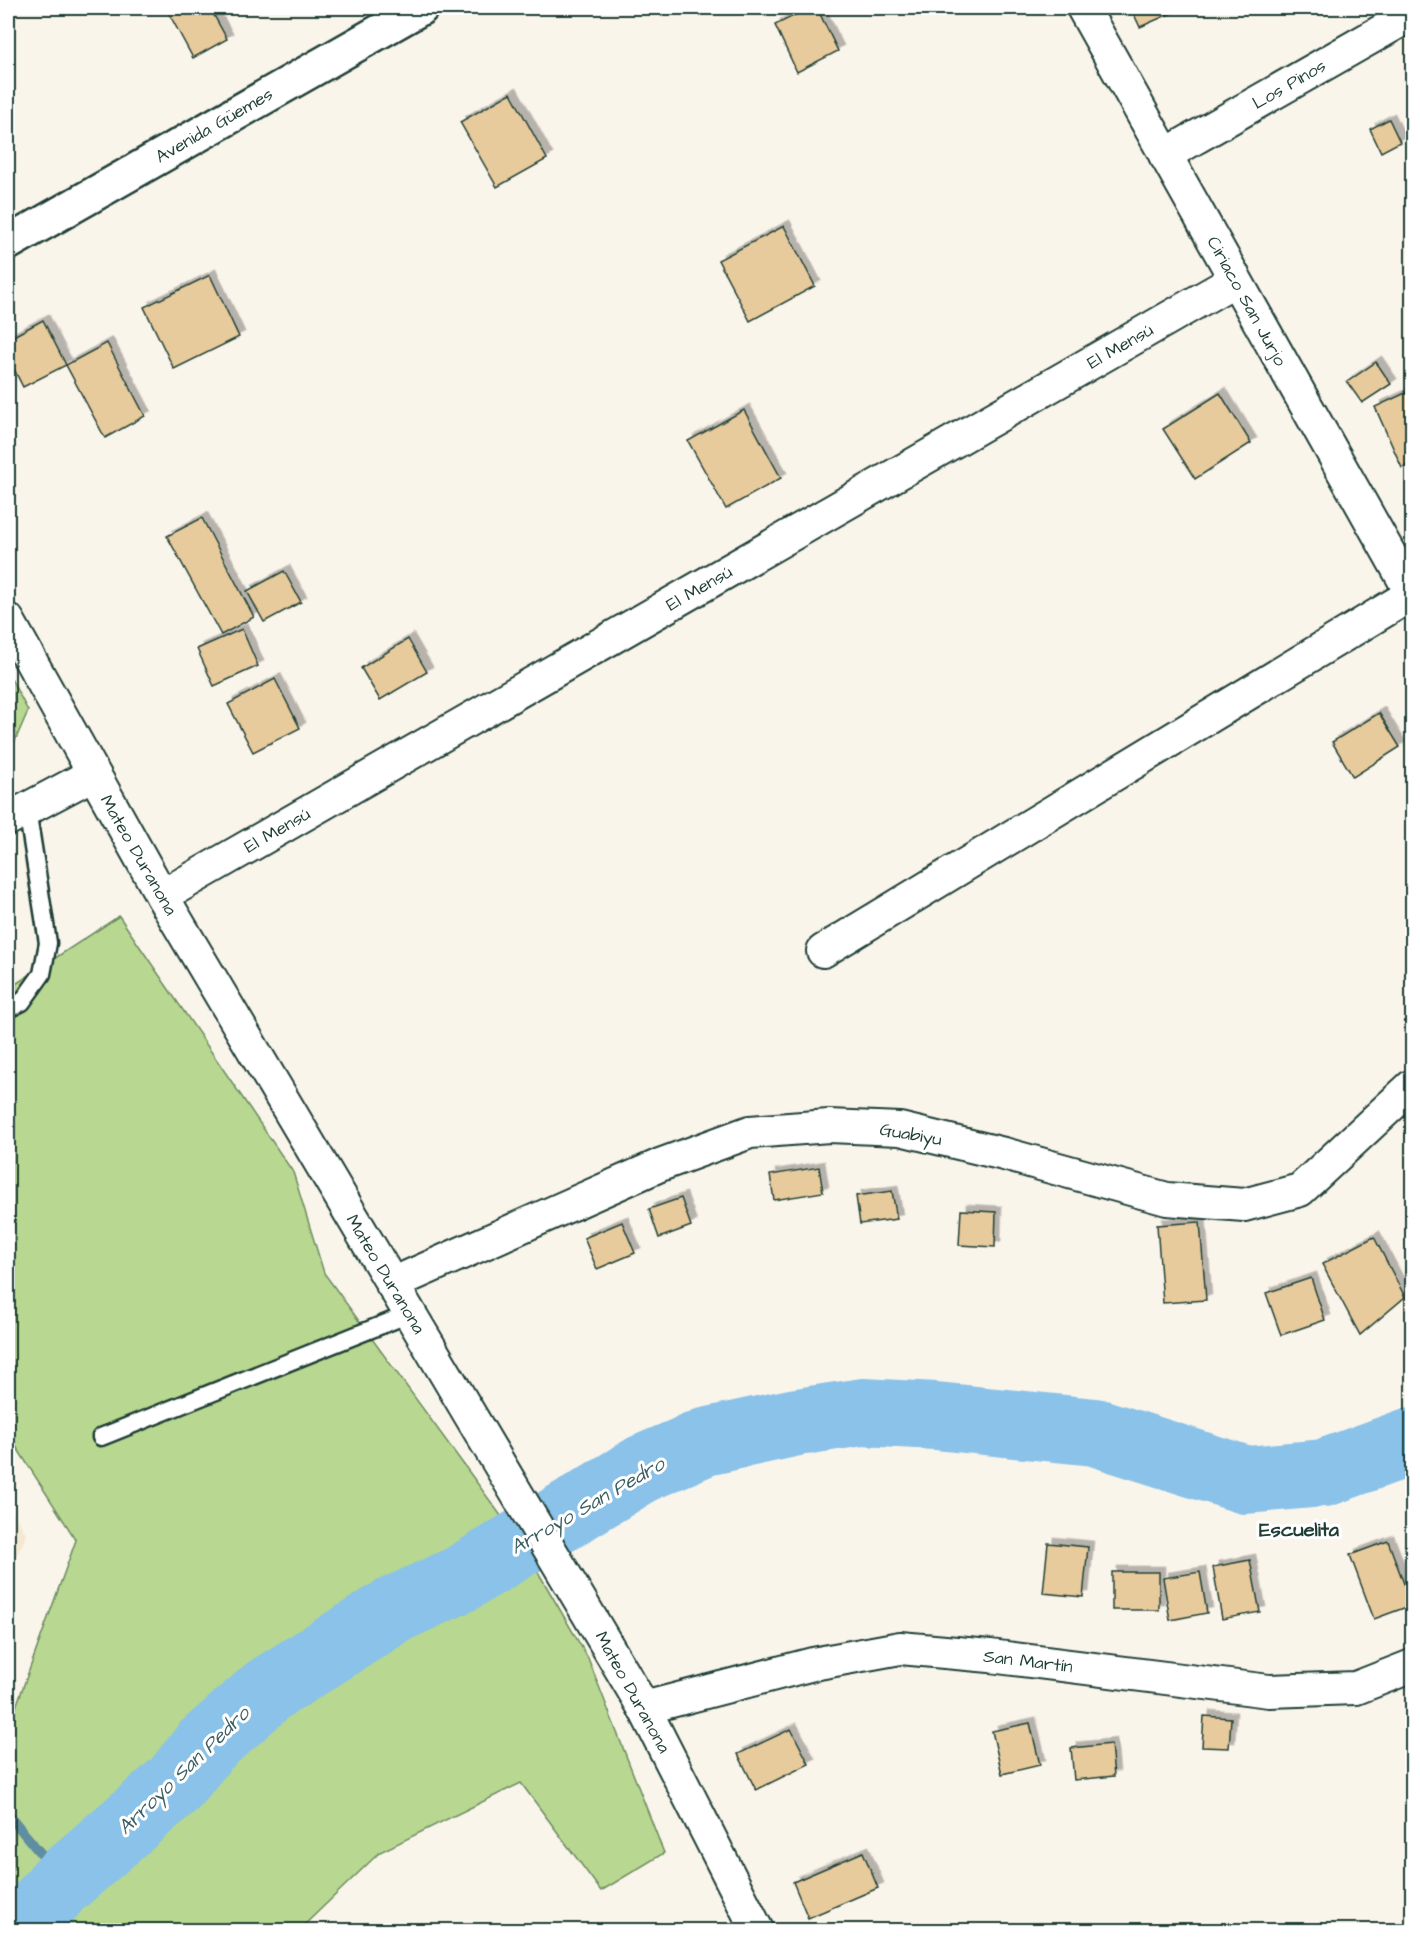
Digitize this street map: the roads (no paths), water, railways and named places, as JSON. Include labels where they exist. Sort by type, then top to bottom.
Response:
[{"type":"main road","name":"Avenida Güemes","points":[[8,243],[422,8]]},
{"type":"street","name":"Ciriaco San Jurjo","points":[[1083,8],[1413,594]]},
{"type":"street","name":"Los Pinos","points":[[1165,154],[1413,14]]},
{"type":"street","name":"El Mensú","points":[[162,896],[1235,279]]},
{"type":"street","points":[[824,951],[1413,594]]},
{"type":"street","name":"Mateo Duranona","points":[[8,620],[162,896],[644,1708],[757,1930]]},
{"type":"street","points":[[17,814],[93,774]]},
{"type":"street","name":"Guabiyu","points":[[392,1284],[660,1165],[750,1132],[829,1126],[900,1129],[1004,1154],[1167,1199],[1244,1205],[1300,1190],[1413,1086]]},
{"type":"street","name":"San Martín","points":[[644,1708],[813,1664],[900,1648],[990,1656],[1269,1691],[1356,1688],[1413,1666]]},
{"type":"lane","points":[[8,1009],[22,1002],[42,974],[48,943],[17,814]]},
{"type":"lane","points":[[101,1437],[409,1314]]},
{"type":"waterway","name":"Arroyo San Pedro","points":[[22,1930],[59,1885],[175,1784],[205,1746],[268,1690],[394,1610],[461,1579],[644,1468],[705,1442],[797,1422],[863,1412],[936,1416],[1095,1432],[1246,1480],[1324,1473],[1412,1441]]},
{"type":"waterway","points":[[8,1814],[46,1860],[59,1885]]},
{"type":"district","name":"Escuelita","points":[[1299,1529]]}]
